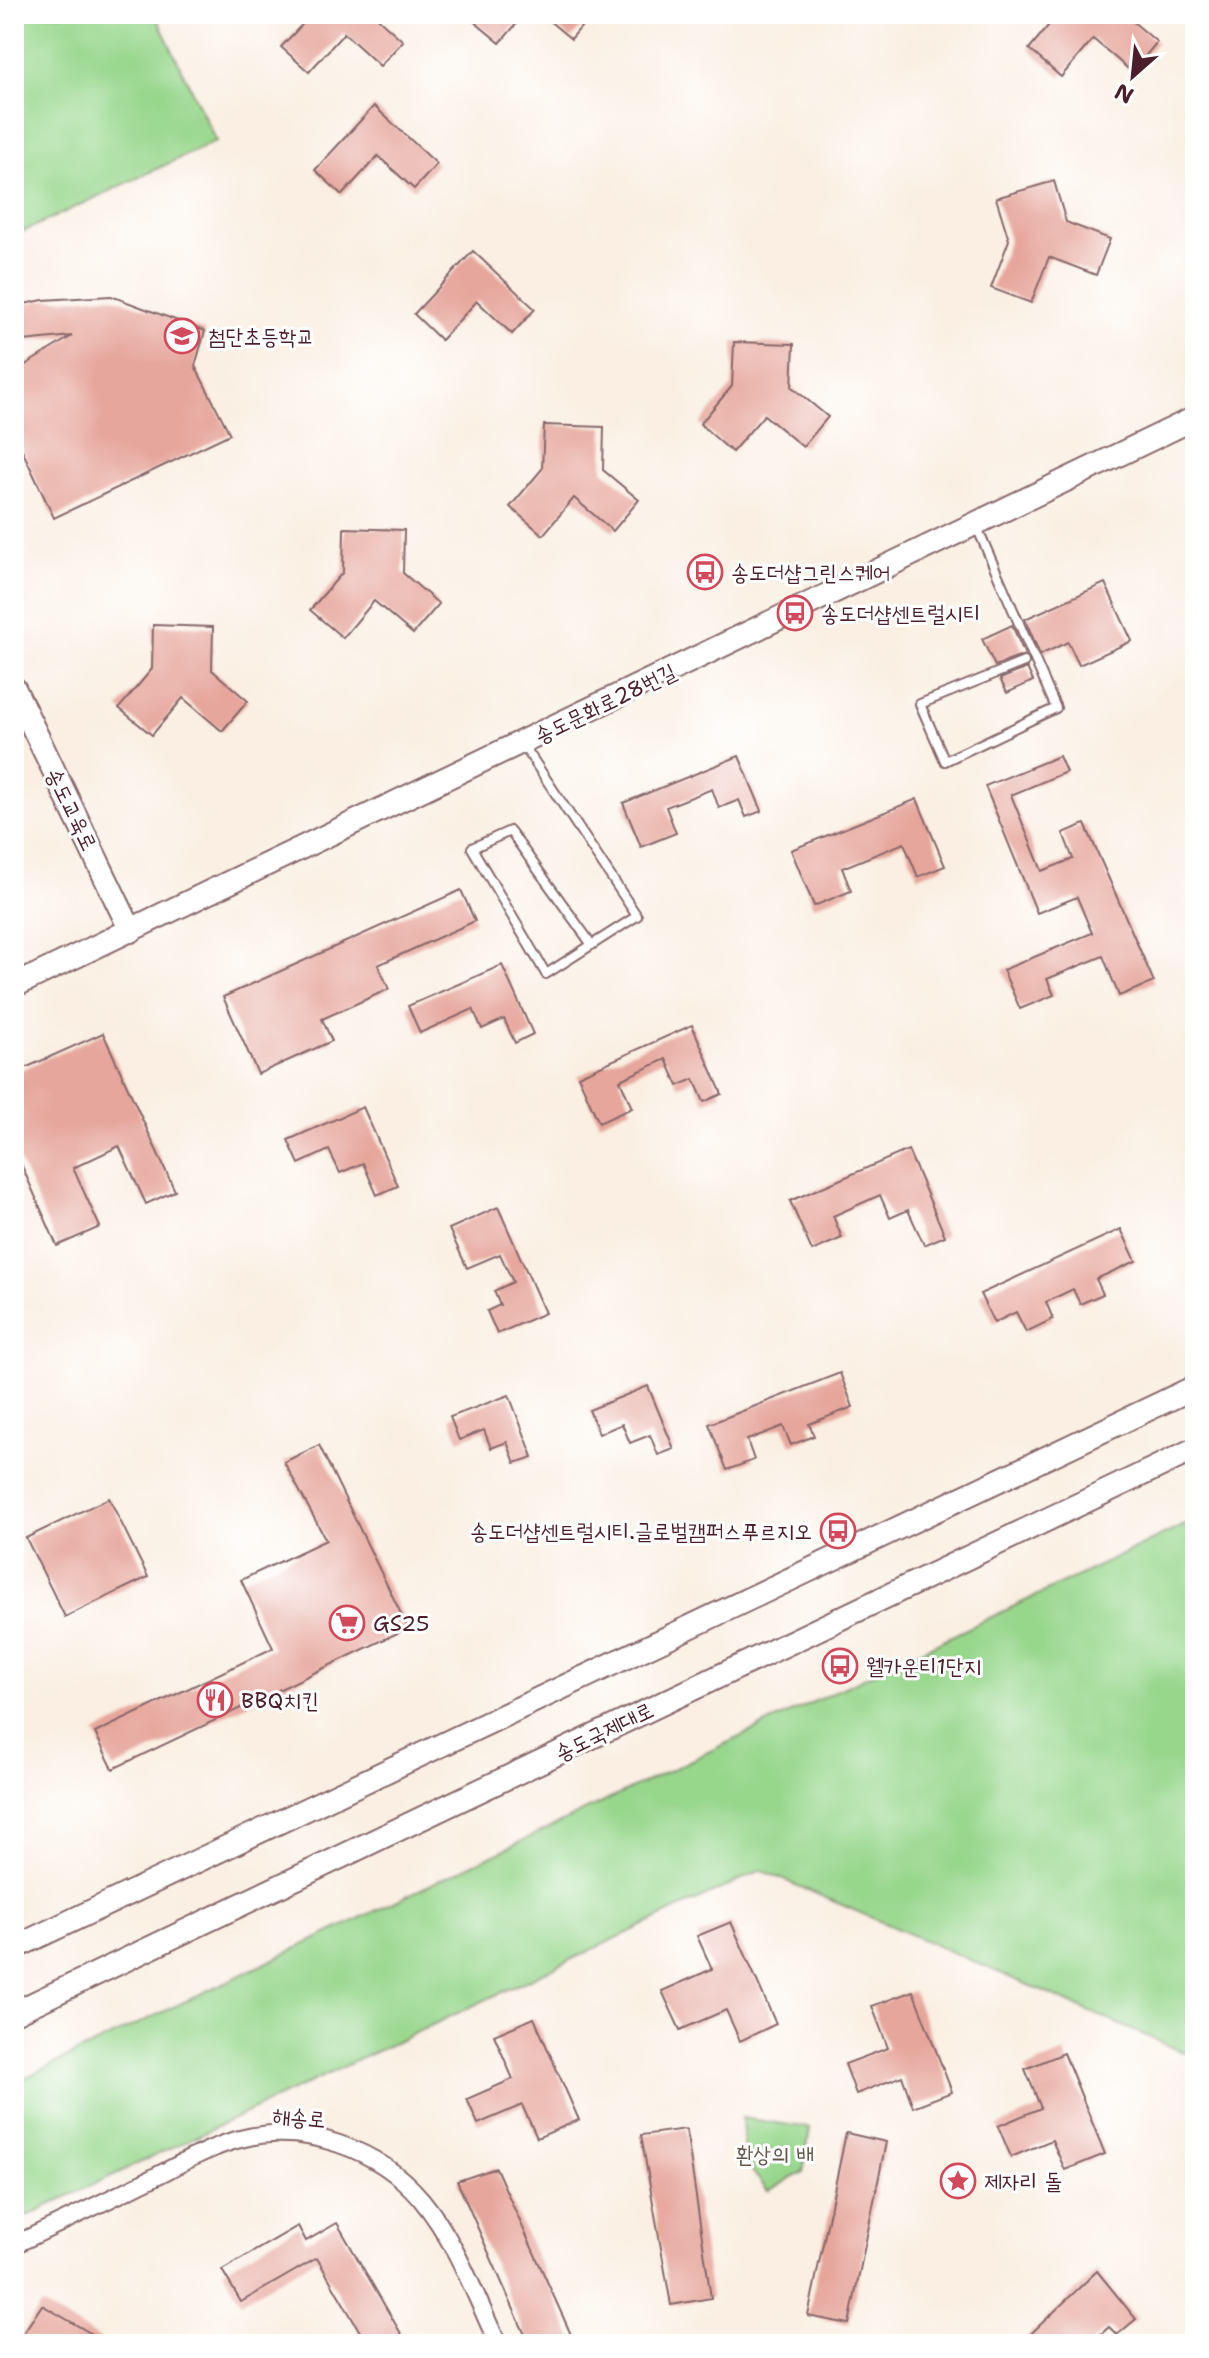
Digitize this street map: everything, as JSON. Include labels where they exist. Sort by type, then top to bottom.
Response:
[{"type":"main road","name":"송도문화로28번길","points":[[14,986],[1195,418]]},
{"type":"main road","name":"송도교육로","points":[[14,688],[131,931]]},
{"type":"main road","points":[[14,1948],[1195,1387]]},
{"type":"main road","name":"송도국제대로","points":[[14,2013],[1195,1449]]},
{"type":"street","name":"해송로","points":[[14,2245],[228,2143],[260,2135],[318,2138],[338,2143],[375,2160],[408,2185],[422,2201],[459,2258],[498,2344]]},
{"type":"lane","points":[[976,524],[1056,708],[945,761],[920,704],[1024,662]]},
{"type":"lane","points":[[521,743],[637,916],[592,945],[546,974],[472,848],[510,831],[592,945]]},
{"type":"green space","points":[[14,14],[155,14],[216,141],[14,236]]},
{"type":"green space","points":[[1195,1520],[1195,2057],[761,1870],[14,2222],[14,2083]]},
{"type":"green space","name":"환상의 배","points":[[742,2118],[810,2128],[803,2172],[768,2191],[745,2162]]},
{"type":"building","points":[[312,14],[373,14],[403,41],[380,66],[344,33],[309,72],[281,47]]},
{"type":"building","points":[[465,14],[525,14],[500,43]]},
{"type":"building","points":[[541,14],[592,14],[571,39]]},
{"type":"building","points":[[1058,14],[1124,14],[1157,42],[1132,72],[1093,39],[1061,77],[1029,49]]},
{"type":"building","points":[[374,106],[437,164],[414,189],[378,156],[342,195],[315,170]]},
{"type":"building","points":[[1054,181],[1066,222],[1110,239],[1096,275],[1049,257],[1031,303],[991,288],[1009,240],[996,198]]},
{"type":"building","points":[[473,251],[535,309],[512,334],[477,301],[441,340],[414,314]]},
{"type":"building","points":[[111,296],[205,331],[195,366],[230,434],[54,518],[14,433],[14,372],[72,336],[14,342],[14,306],[43,300]]},
{"type":"building","points":[[734,342],[794,344],[792,387],[828,417],[803,447],[764,415],[732,452],[700,424],[732,386]]},
{"type":"building","points":[[544,425],[604,427],[603,470],[639,500],[613,531],[574,498],[543,535],[510,507],[542,469]]},
{"type":"building","points":[[344,528],[404,530],[403,573],[439,604],[413,634],[374,601],[343,638],[310,610],[343,572]]},
{"type":"building","points":[[1105,583],[1132,641],[1079,665],[1068,642],[1040,655],[1025,619]]},
{"type":"building","points":[[153,625],[213,627],[212,670],[248,701],[222,731],[183,698],[152,735],[119,708],[152,669]]},
{"type":"building","points":[[1012,625],[1025,655],[995,666],[982,639]]},
{"type":"building","points":[[1027,668],[1033,681],[1007,693],[1000,679]]},
{"type":"building","points":[[739,756],[762,811],[746,817],[739,800],[719,808],[712,789],[666,807],[676,833],[641,847],[623,803]]},
{"type":"building","points":[[1059,756],[1066,772],[1011,795],[1042,871],[1073,859],[1063,833],[1085,824],[1154,982],[1119,996],[1103,956],[1047,979],[1054,995],[1020,1009],[1003,970],[1092,933],[1077,897],[1037,913],[985,786]]},
{"type":"building","points":[[917,799],[945,866],[918,877],[904,843],[842,868],[851,891],[814,906],[791,850]]},
{"type":"building","points":[[461,890],[475,921],[378,965],[389,989],[322,1019],[332,1041],[258,1074],[223,997]]},
{"type":"building","points":[[502,965],[533,1034],[515,1043],[504,1019],[482,1029],[473,1009],[420,1033],[408,1006]]},
{"type":"building","points":[[692,1025],[722,1094],[704,1102],[694,1079],[678,1086],[666,1059],[620,1080],[632,1108],[599,1123],[578,1076]]},
{"type":"building","points":[[103,1033],[175,1191],[146,1204],[119,1146],[73,1168],[100,1227],[57,1246],[14,1148],[14,1073]]},
{"type":"building","points":[[363,1107],[398,1186],[377,1195],[363,1163],[340,1173],[329,1150],[299,1164],[288,1140]]},
{"type":"building","points":[[908,1150],[945,1236],[924,1245],[908,1210],[890,1218],[880,1195],[833,1216],[842,1238],[812,1251],[790,1201]]},
{"type":"building","points":[[498,1207],[545,1313],[497,1334],[487,1311],[500,1305],[494,1291],[513,1282],[500,1254],[467,1268],[449,1229]]},
{"type":"building","points":[[1121,1229],[1136,1261],[1096,1279],[1103,1294],[1080,1304],[1073,1289],[1046,1302],[1053,1319],[1026,1332],[1016,1312],[994,1323],[980,1294]]},
{"type":"building","points":[[840,1373],[853,1407],[809,1424],[814,1436],[791,1445],[783,1426],[747,1440],[754,1460],[727,1470],[709,1424]]},
{"type":"building","points":[[648,1386],[674,1449],[658,1455],[650,1435],[630,1443],[622,1424],[599,1434],[589,1410]]},
{"type":"building","points":[[509,1395],[533,1457],[515,1463],[507,1442],[491,1448],[484,1430],[459,1440],[450,1417]]},
{"type":"building","points":[[319,1445],[408,1628],[113,1769],[95,1733],[273,1648],[241,1580],[326,1540],[284,1462]]},
{"type":"building","points":[[109,1498],[148,1577],[65,1617],[26,1538]]},
{"type":"building","points":[[731,1922],[776,2024],[740,2041],[726,2010],[680,2030],[662,1991],[712,1969],[697,1936]]},
{"type":"building","points":[[913,1991],[952,2092],[913,2107],[902,2076],[856,2094],[845,2064],[888,2048],[872,2006]]},
{"type":"building","points":[[534,2018],[579,2120],[537,2138],[522,2105],[478,2124],[467,2099],[513,2079],[494,2035]]},
{"type":"building","points":[[1064,2053],[1105,2154],[1065,2170],[1052,2140],[1011,2157],[998,2126],[1041,2108],[1025,2069]]},
{"type":"building","points":[[686,2129],[711,2298],[671,2305],[641,2135]]},
{"type":"building","points":[[846,2133],[886,2142],[849,2324],[808,2316]]},
{"type":"building","points":[[496,2168],[573,2339],[560,2344],[529,2344],[457,2181]]},
{"type":"building","points":[[337,2223],[407,2344],[367,2344],[317,2258],[241,2302],[222,2270],[298,2226],[306,2241]]},
{"type":"building","points":[[1097,2271],[1136,2319],[1117,2335],[1109,2327],[1090,2344],[1020,2344]]},
{"type":"building","points":[[42,2305],[109,2344],[16,2344]]},
{"type":"place","name":"첨단초등학교","points":[[182,336]]},
{"type":"place","name":"송도더샵그린스퀘어","points":[[705,572]]},
{"type":"place","name":"송도더샵센트럴시티","points":[[795,613]]},
{"type":"place","name":"송도더샵센트럴시티.글로벌캠퍼스푸르지오","points":[[838,1531]]},
{"type":"place","name":"GS25","points":[[347,1623]]},
{"type":"place","name":"웰카운티1단지","points":[[840,1666]]},
{"type":"place","name":"BBQ치킨","points":[[215,1700]]},
{"type":"place","name":"제자리 돌","points":[[958,2181]]}]
